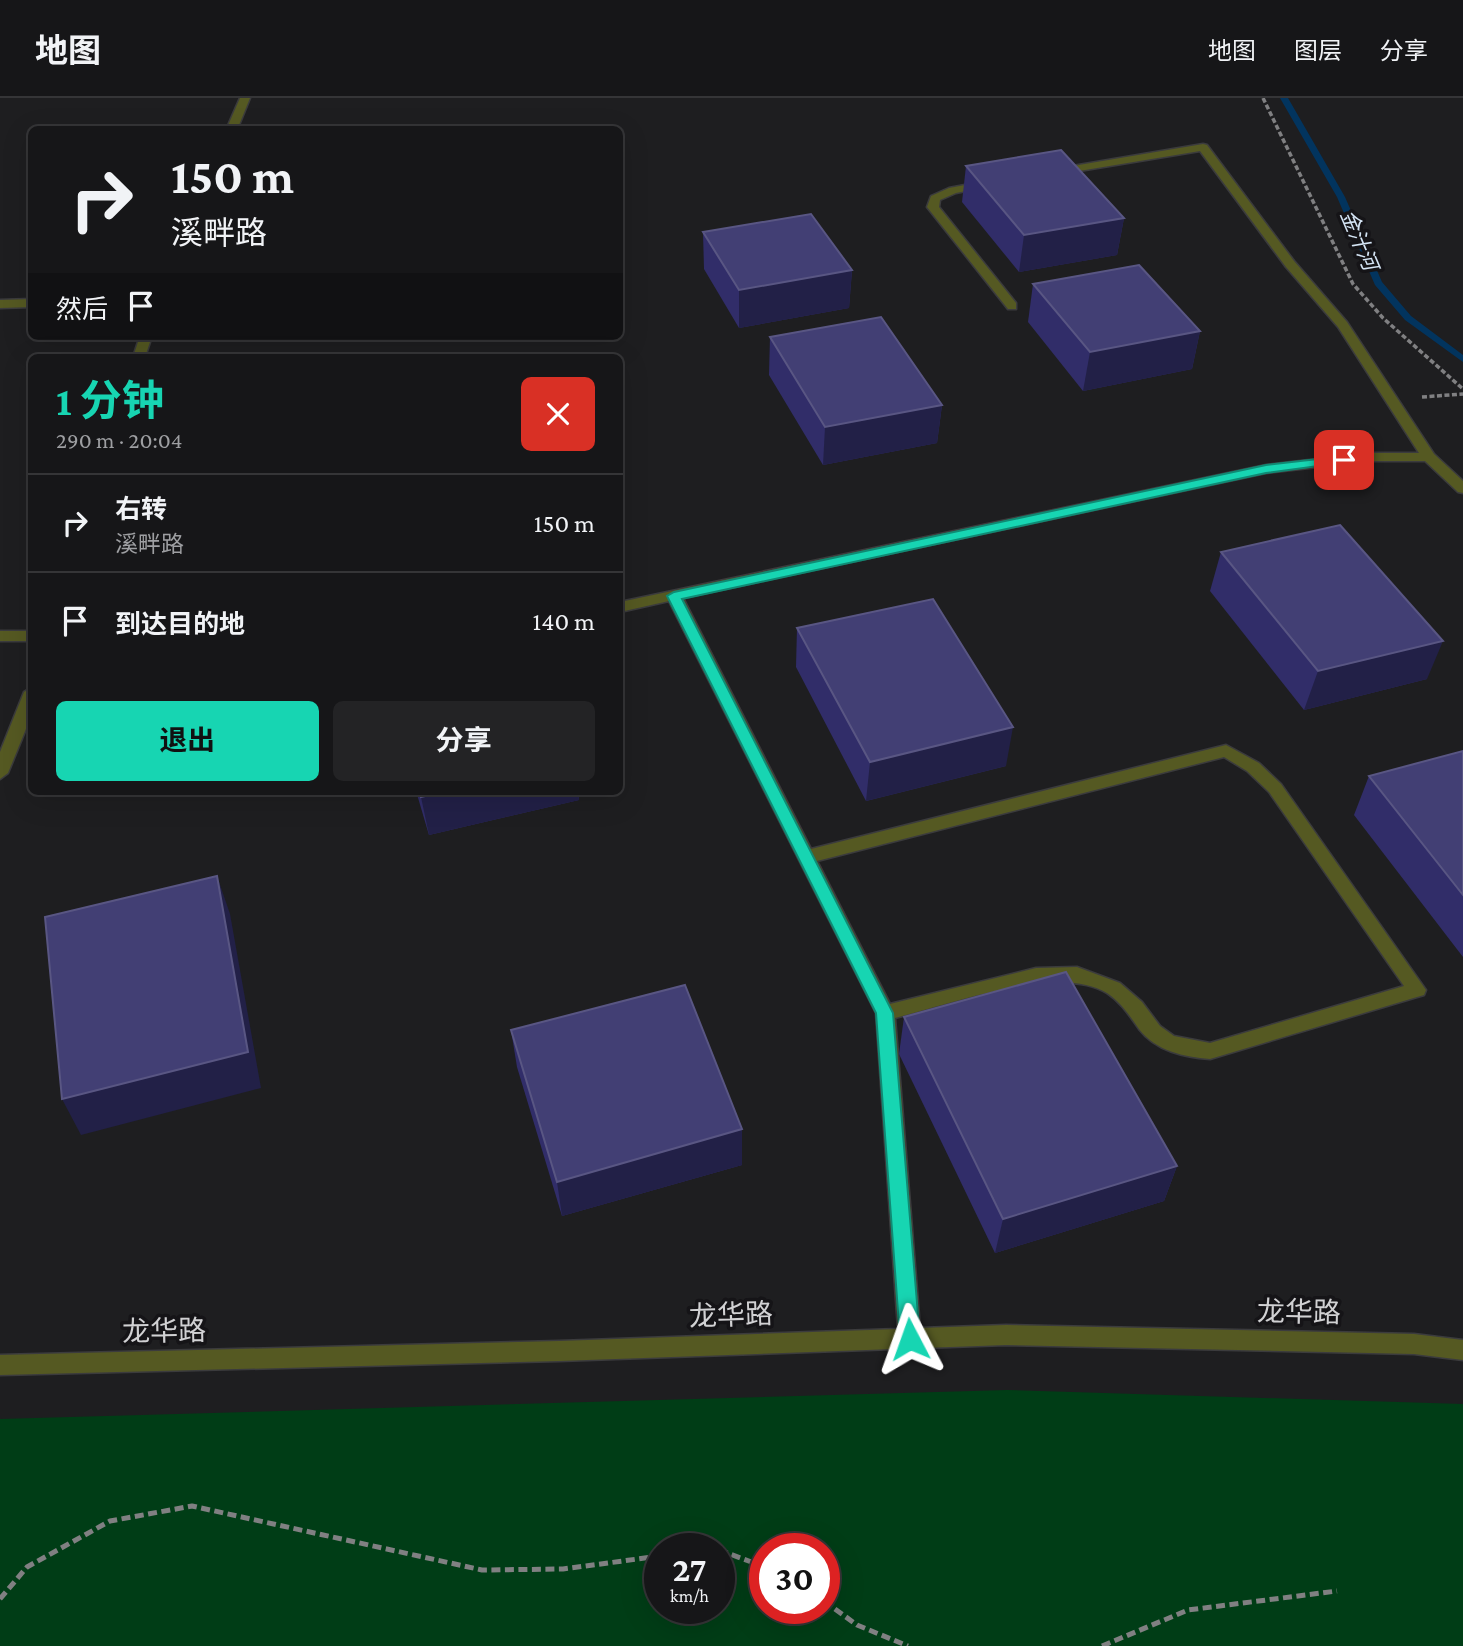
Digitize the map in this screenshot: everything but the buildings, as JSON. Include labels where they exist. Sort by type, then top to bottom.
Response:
[{"type":"street","points":[[233,126],[245,98]]},
{"type":"street","points":[[1045,174],[1203,147],[1290,264],[1343,325],[1429,457],[1463,489]]},
{"type":"street","points":[[1005,181],[953,190],[935,198],[933,207],[1012,306]]},
{"type":"street","points":[[0,304],[28,303]]},
{"type":"street","points":[[623,606],[1266,469],[1370,457],[1429,457]]},
{"type":"street","points":[[674,596],[885,1013],[910,1339]]},
{"type":"street","points":[[0,636],[28,636]]},
{"type":"street","points":[[0,773],[26,724]]},
{"type":"street","points":[[805,857],[1226,751],[1253,768],[1275,788],[1417,990],[1210,1051],[1191,1050],[1165,1040],[1144,1023],[1137,1009],[1122,993],[1102,981],[1080,974],[1058,972],[1036,975],[885,1013]]},
{"type":"street","name":"龙华路","points":[[0,1365],[1006,1335],[1414,1344],[1463,1350]]},
{"type":"path","points":[[1263,98],[1353,284],[1383,318],[1463,392]]},
{"type":"path","points":[[1391,399],[1463,392]]},
{"type":"path","points":[[0,1599],[27,1567],[110,1521],[192,1506],[482,1570],[564,1569],[644,1558]]},
{"type":"path","points":[[1102,1646],[1188,1610],[1337,1591]]},
{"type":"path","points":[[840,1613],[857,1625],[908,1646]]},
{"type":"green space","points":[[1007,1390],[1463,1404],[1463,1646],[0,1646],[0,1419]]},
{"type":"waterway","name":"金汁河","points":[[1284,98],[1341,197],[1378,283],[1408,318],[1463,359]]},
{"type":"route","points":[[910,1339],[885,1013],[674,596],[1266,469],[1344,460]]}]
